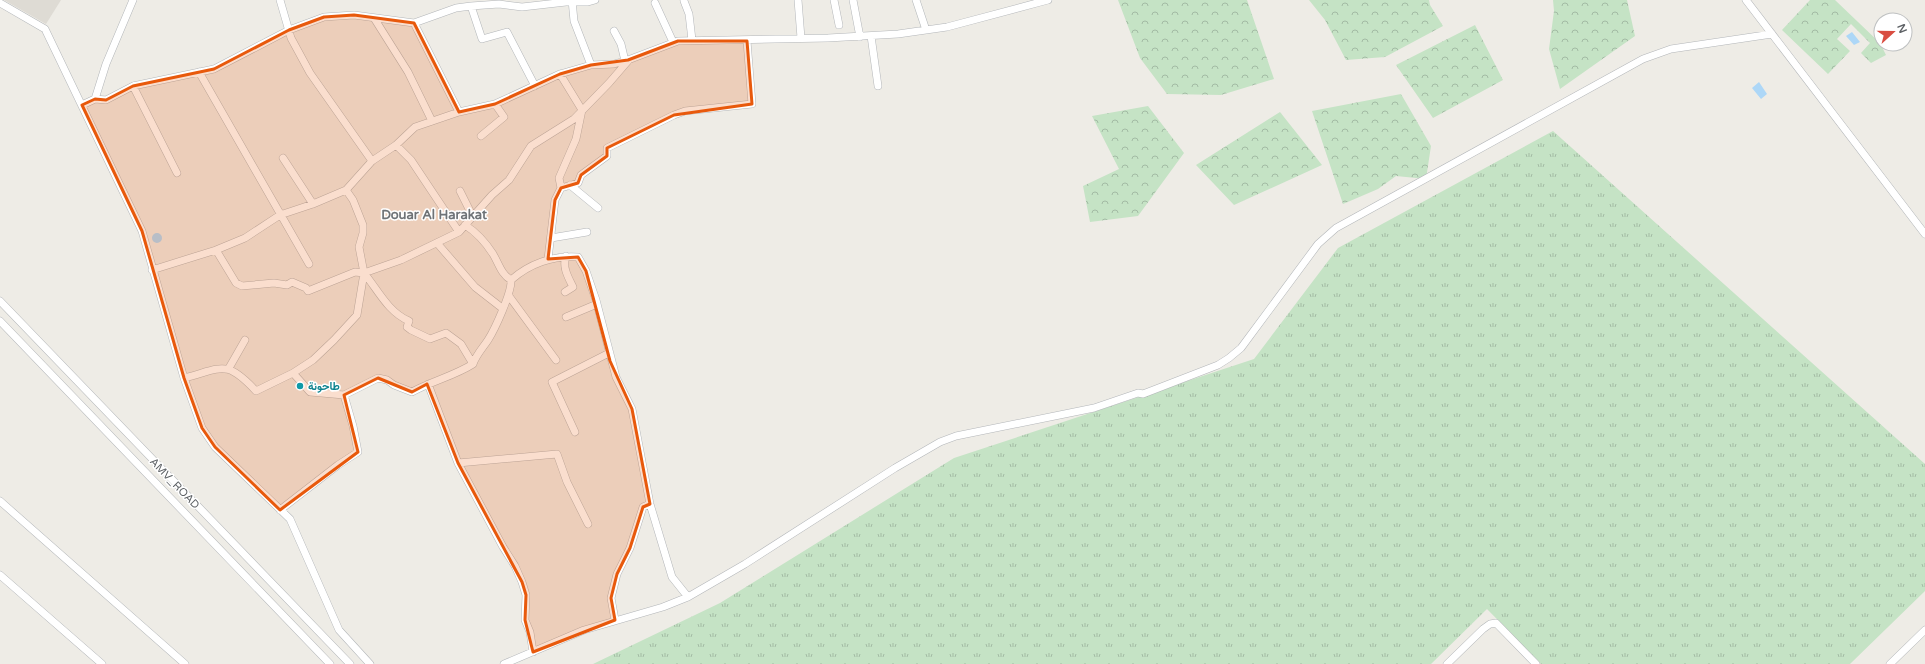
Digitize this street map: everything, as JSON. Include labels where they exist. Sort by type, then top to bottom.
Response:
[{"type":"street","points":[[95,99],[106,64],[133,0]]},
{"type":"street","points":[[280,0],[291,38],[310,73],[372,161]]},
{"type":"street","points":[[82,105],[95,99],[106,100],[133,86],[214,69],[289,30],[324,17],[354,15],[414,23],[456,8],[471,6],[499,4],[522,7],[572,1],[588,2],[595,0]]},
{"type":"street","points":[[798,0],[801,38]]},
{"type":"street","points":[[834,0],[839,25]]},
{"type":"street","points":[[853,0],[860,37]]},
{"type":"street","points":[[916,0],[926,30]]},
{"type":"street","points":[[152,270],[216,250],[245,238],[280,215],[313,204],[346,190],[372,161],[396,145],[415,126],[459,112],[495,104],[560,74],[590,65],[614,64],[626,61],[673,42],[692,40],[747,41],[860,37],[926,30],[974,20],[1024,5],[1048,0]]},
{"type":"street","points":[[1746,0],[1925,234]]},
{"type":"street","points":[[572,1],[574,21],[590,65]]},
{"type":"street","points":[[684,1],[689,14],[692,40]]},
{"type":"street","points":[[0,2],[45,30],[142,231],[184,378],[199,422],[210,440],[280,510],[295,528],[340,630],[370,664]]},
{"type":"street","points":[[655,2],[673,42]]},
{"type":"street","points":[[471,6],[482,39],[508,32],[535,86]]},
{"type":"street","points":[[374,18],[408,72],[432,121]]},
{"type":"street","points":[[414,23],[459,112]]},
{"type":"street","points":[[614,31],[621,44],[626,61]]},
{"type":"street","points":[[504,664],[584,630],[662,608],[688,597],[745,564],[857,491],[940,442],[956,436],[1094,408],[1138,393],[1142,394],[1224,362],[1241,348],[1318,244],[1336,228],[1643,59],[1671,49],[1772,34]]},
{"type":"street","points":[[871,36],[878,86]]},
{"type":"street","points":[[561,188],[578,183],[581,175],[607,156],[607,148],[674,115],[685,111],[752,104],[747,41]]},
{"type":"street","points":[[216,250],[236,282],[242,286],[274,283],[287,285],[292,282],[306,288],[308,291],[355,272],[364,273],[402,260],[459,232],[492,195],[509,180],[531,146],[574,119],[610,83],[626,61]]},
{"type":"street","points":[[199,72],[309,264]]},
{"type":"street","points":[[548,260],[555,200],[561,188],[560,178],[576,139],[582,110],[560,74]]},
{"type":"street","points":[[133,86],[177,173]]},
{"type":"street","points":[[481,136],[504,117],[495,104]]},
{"type":"street","points":[[396,145],[411,160],[459,232]]},
{"type":"street","points":[[283,158],[313,204]]},
{"type":"street","points":[[570,185],[598,208]]},
{"type":"street","points":[[184,378],[223,368],[229,368],[239,374],[256,391],[294,373],[313,360],[334,340],[356,315],[364,273],[359,247],[364,233],[363,225],[353,200],[346,190]]},
{"type":"street","points":[[460,191],[473,217]]},
{"type":"street","points":[[465,225],[480,238],[492,253],[505,276],[511,280]]},
{"type":"street","points":[[551,238],[587,232]]},
{"type":"street","points":[[437,243],[442,251],[475,287],[502,308]]},
{"type":"street","points":[[294,373],[310,392],[344,395],[378,378],[387,380],[394,385],[412,392],[428,384],[461,372],[473,364],[475,358],[488,340],[509,296],[511,280],[533,265],[566,256],[578,257],[586,271],[597,304],[616,377],[632,408],[650,504],[672,577],[688,597]]},
{"type":"street","points":[[565,292],[573,287],[567,274],[564,262],[566,256]]},
{"type":"street","points":[[364,273],[384,298],[390,309],[408,321],[407,326],[411,330],[430,339],[446,333],[461,344],[473,364]]},
{"type":"street","points":[[509,296],[556,360]]},
{"type":"street","name":"AMV_ROAD","points":[[0,301],[350,664]]},
{"type":"street","points":[[566,317],[597,304]]},
{"type":"street","points":[[0,320],[330,664]]},
{"type":"street","points":[[229,368],[245,340]]},
{"type":"street","points":[[575,432],[552,382],[609,353]]},
{"type":"street","points":[[428,384],[458,463],[522,582],[526,595],[525,620],[530,632],[533,652]]},
{"type":"street","points":[[280,510],[338,465],[358,452],[353,426],[344,395]]},
{"type":"street","points":[[458,463],[557,454],[567,482],[588,524]]},
{"type":"street","points":[[0,501],[185,664]]},
{"type":"street","points":[[616,620],[610,598],[617,574],[639,526],[643,507],[650,504]]},
{"type":"street","points":[[0,575],[102,664]]},
{"type":"street","points":[[1447,664],[1483,629],[1490,624],[1496,623],[1536,664]]},
{"type":"street","points":[[1890,664],[1925,630]]},
{"type":"highlighted area","points":[[354,15],[414,23],[459,112],[495,104],[560,74],[591,65],[628,60],[678,41],[747,41],[752,104],[674,115],[607,148],[607,156],[581,175],[578,183],[561,188],[555,200],[548,259],[578,257],[586,271],[610,361],[632,409],[650,504],[643,507],[630,548],[617,574],[611,598],[615,620],[533,652],[525,620],[526,595],[522,582],[458,463],[427,384],[412,392],[378,378],[344,395],[358,452],[280,510],[215,447],[202,428],[184,378],[142,231],[82,105],[95,99],[106,100],[133,86],[214,69],[289,30],[324,17]]},
{"type":"shaded area","points":[[4,0],[61,0],[46,24]]},
{"type":"green space","points":[[1118,0],[1247,0],[1274,79],[1221,95],[1167,94],[1140,58]]},
{"type":"green space","points":[[1309,0],[1429,0],[1430,5],[1443,26],[1385,57],[1346,60],[1325,20]]},
{"type":"green space","points":[[1553,0],[1627,0],[1635,36],[1560,89],[1549,49],[1554,11]]},
{"type":"green space","points":[[1810,0],[1835,0],[1873,36],[1873,52],[1884,52],[1886,55],[1871,63],[1861,53],[1870,43],[1851,24],[1837,39],[1850,51],[1828,74],[1782,30]]},
{"type":"green space","points":[[1475,25],[1503,80],[1433,118],[1396,65]]},
{"type":"green space","points":[[1401,94],[1431,146],[1426,179],[1396,176],[1378,189],[1343,204],[1312,111]]},
{"type":"green space","points":[[1148,106],[1184,153],[1138,216],[1090,222],[1083,186],[1119,169],[1092,116]]},
{"type":"green space","points":[[1280,112],[1322,165],[1234,205],[1196,165]]},
{"type":"green space","points":[[1553,131],[1925,464],[1925,591],[1850,664],[1541,664],[1487,609],[1431,664],[593,664],[720,603],[954,458],[1254,359],[1338,248]]},
{"type":"water","points":[[1852,32],[1860,42],[1854,45],[1846,36]]},
{"type":"water","points":[[1759,82],[1767,94],[1761,99],[1752,88]]},
{"type":"water","points":[[155,233],[159,233],[161,234],[161,242],[155,243],[152,240],[152,236]]},
{"type":"place","name":"طاحونة","points":[[300,386]]},
{"type":"district","name":"Douar Al Harakat","points":[[434,214]]}]
